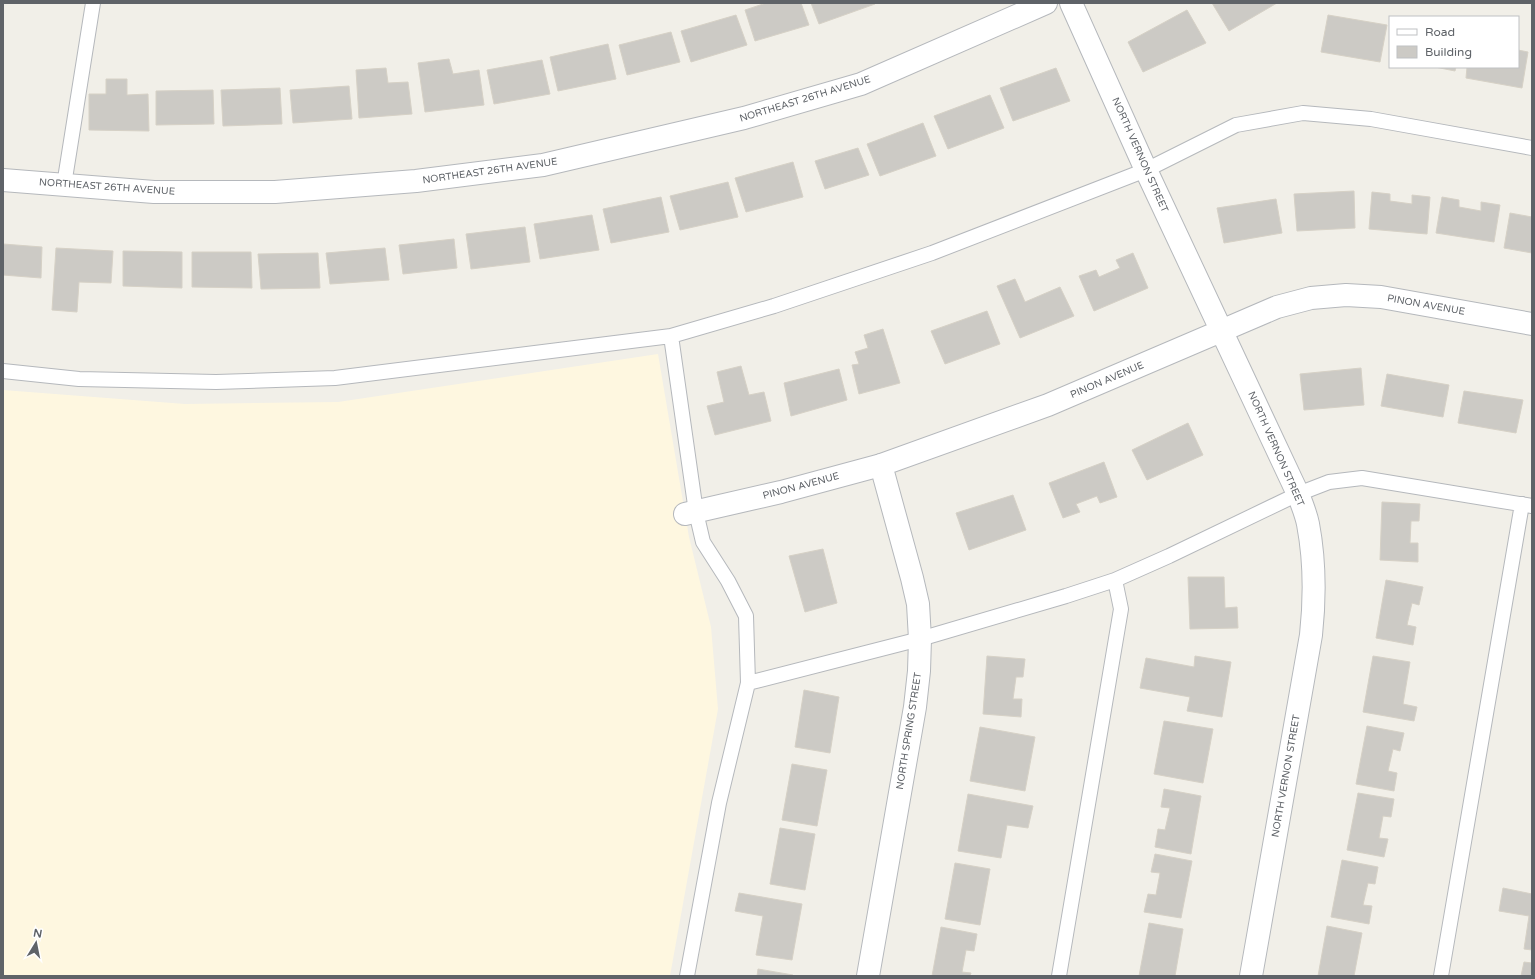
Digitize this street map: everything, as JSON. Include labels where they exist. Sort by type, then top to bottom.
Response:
[{"type":"street","name":"NORTHEAST 26TH AVENUE","points":[[3,180],[154,192],[275,192],[416,181],[543,165],[744,118],[861,84],[1046,3]]},
{"type":"street","name":"NORTH VERNON STREET","points":[[1071,3],[1146,170],[1298,494],[1308,522],[1315,578],[1314,608],[1251,976]]},
{"type":"street","name":"PINON AVENUE","points":[[691,513],[780,492],[881,465],[1048,405],[1277,307],[1311,298],[1346,295],[1381,297],[1532,324]]},
{"type":"street","name":"NORTH SPRING STREET","points":[[868,976],[915,707],[919,671],[920,640],[918,604],[881,465]]},
{"type":"lane","points":[[64,185],[93,3]]},
{"type":"lane","points":[[3,371],[79,378],[216,382],[335,378],[671,336],[774,306],[932,253],[1146,170],[1236,125],[1303,113],[1371,119],[1532,148]]},
{"type":"lane","points":[[671,336],[691,513],[703,542],[728,581],[746,616],[748,683],[719,803],[687,976]]},
{"type":"lane","points":[[748,683],[920,640],[1115,580],[1170,556],[1298,494],[1329,482],[1362,478],[1527,505],[1441,976]]},
{"type":"lane","points":[[1059,976],[1121,609],[1115,580]]},
{"type":"shaded area","points":[[658,354],[689,537],[711,627],[718,709],[670,976],[3,976],[3,390],[185,404],[338,402]]},
{"type":"building","points":[[766,3],[801,3],[809,25],[755,41],[745,10]]},
{"type":"building","points":[[811,3],[875,3],[875,4],[819,24]]},
{"type":"building","points":[[1212,3],[1277,3],[1229,31]]},
{"type":"building","points":[[1187,10],[1206,43],[1143,72],[1128,42]]},
{"type":"building","points":[[736,15],[747,45],[691,62],[681,31]]},
{"type":"building","points":[[1328,15],[1387,25],[1380,62],[1321,52]]},
{"type":"building","points":[[671,32],[680,62],[627,75],[619,45]]},
{"type":"building","points":[[608,44],[616,79],[558,91],[550,57]]},
{"type":"building","points":[[1519,50],[1528,52],[1522,88],[1466,78],[1467,68],[1519,68]]},
{"type":"building","points":[[449,59],[453,74],[479,70],[484,105],[425,112],[418,63]]},
{"type":"building","points":[[542,60],[550,94],[494,104],[487,70]]},
{"type":"building","points":[[386,68],[388,83],[408,82],[412,114],[359,118],[356,70]]},
{"type":"building","points":[[1056,68],[1070,101],[1013,121],[1000,88]]},
{"type":"building","points":[[1440,68],[1456,68],[1455,71]]},
{"type":"building","points":[[106,79],[127,79],[127,95],[148,94],[149,131],[89,130],[89,94],[106,94]]},
{"type":"building","points":[[349,86],[352,119],[293,123],[290,90]]},
{"type":"building","points":[[280,88],[282,124],[223,126],[221,90]]},
{"type":"building","points":[[213,90],[214,124],[156,125],[156,91]]},
{"type":"building","points":[[990,95],[1004,128],[948,149],[934,116]]},
{"type":"building","points":[[923,123],[936,156],[880,176],[867,144]]},
{"type":"building","points":[[858,148],[869,175],[825,189],[815,161]]},
{"type":"building","points":[[793,162],[803,197],[746,212],[735,178]]},
{"type":"building","points":[[728,182],[738,217],[680,230],[670,196]]},
{"type":"building","points":[[1354,191],[1355,228],[1297,231],[1294,194]]},
{"type":"building","points":[[1372,192],[1390,194],[1390,201],[1412,204],[1412,195],[1430,197],[1427,234],[1369,229]]},
{"type":"building","points":[[661,197],[669,232],[611,243],[603,209]]},
{"type":"building","points":[[1442,197],[1459,200],[1459,207],[1481,211],[1481,202],[1500,205],[1494,242],[1436,233]]},
{"type":"building","points":[[1276,199],[1282,233],[1224,243],[1217,208]]},
{"type":"building","points":[[1510,213],[1532,217],[1532,253],[1504,248]]},
{"type":"building","points":[[592,215],[599,250],[540,259],[534,224]]},
{"type":"building","points":[[525,227],[530,262],[471,269],[466,234]]},
{"type":"building","points":[[454,239],[457,268],[403,274],[399,245]]},
{"type":"building","points":[[3,244],[42,247],[41,278],[3,275]]},
{"type":"building","points":[[56,248],[113,251],[111,283],[79,282],[77,312],[52,310]]},
{"type":"building","points":[[385,248],[389,280],[330,284],[326,253]]},
{"type":"building","points":[[123,251],[182,252],[182,288],[123,286]]},
{"type":"building","points":[[192,252],[251,252],[252,288],[192,287]]},
{"type":"building","points":[[318,253],[320,288],[261,289],[258,254]]},
{"type":"building","points":[[1133,253],[1148,288],[1094,311],[1079,276],[1096,270],[1099,277],[1120,268],[1116,260]]},
{"type":"building","points":[[1015,279],[1025,302],[1060,287],[1074,316],[1020,338],[997,286]]},
{"type":"building","points":[[987,311],[1000,344],[945,364],[931,331]]},
{"type":"building","points":[[883,329],[900,383],[859,394],[852,365],[859,364],[855,352],[868,348],[864,335]]},
{"type":"building","points":[[741,366],[749,395],[764,392],[771,421],[715,435],[707,406],[724,402],[717,372]]},
{"type":"building","points":[[1361,368],[1364,405],[1304,410],[1300,374]]},
{"type":"building","points":[[839,369],[847,400],[791,416],[784,383]]},
{"type":"building","points":[[1387,374],[1449,385],[1443,417],[1381,406]]},
{"type":"building","points":[[1464,391],[1523,400],[1516,433],[1458,423]]},
{"type":"building","points":[[1188,423],[1203,455],[1147,480],[1132,450]]},
{"type":"building","points":[[1104,462],[1117,497],[1100,503],[1097,496],[1076,504],[1080,512],[1063,518],[1049,483]]},
{"type":"building","points":[[1013,495],[1026,530],[969,550],[956,513]]},
{"type":"building","points":[[1382,502],[1420,504],[1419,521],[1411,521],[1410,543],[1418,543],[1418,562],[1380,560]]},
{"type":"building","points":[[823,549],[837,603],[805,612],[789,556]]},
{"type":"building","points":[[1188,577],[1224,577],[1225,608],[1237,607],[1238,628],[1190,629]]},
{"type":"building","points":[[1386,580],[1423,587],[1419,605],[1412,603],[1407,625],[1416,627],[1413,645],[1376,638]]},
{"type":"building","points":[[987,656],[1025,659],[1023,677],[1016,677],[1013,699],[1022,699],[1021,717],[983,714]]},
{"type":"building","points":[[1195,656],[1231,662],[1222,717],[1187,711],[1190,697],[1140,688],[1146,658],[1194,667]]},
{"type":"building","points":[[1373,656],[1410,662],[1403,704],[1417,707],[1414,721],[1363,712]]},
{"type":"building","points":[[804,690],[839,697],[830,753],[795,747]]},
{"type":"building","points":[[1164,721],[1213,729],[1203,783],[1154,774]]},
{"type":"building","points":[[1367,726],[1404,733],[1400,751],[1393,749],[1388,771],[1397,773],[1394,791],[1356,784]]},
{"type":"building","points":[[980,727],[1035,737],[1025,791],[970,781]]},
{"type":"building","points":[[792,764],[827,770],[817,826],[782,820]]},
{"type":"building","points":[[1164,789],[1201,796],[1191,854],[1155,847],[1158,829],[1165,830],[1170,808],[1161,807]]},
{"type":"building","points":[[1358,793],[1394,799],[1391,817],[1383,816],[1379,838],[1388,839],[1384,857],[1347,850]]},
{"type":"building","points":[[968,794],[1033,806],[1028,828],[1007,825],[1001,858],[958,851]]},
{"type":"building","points":[[780,828],[815,834],[805,890],[770,884]]},
{"type":"building","points":[[1155,854],[1192,861],[1181,918],[1144,912],[1148,894],[1156,895],[1160,873],[1151,872]]},
{"type":"building","points":[[1342,860],[1378,867],[1375,884],[1368,883],[1363,905],[1372,906],[1369,924],[1331,917]]},
{"type":"building","points":[[955,863],[990,869],[980,925],[945,919]]},
{"type":"building","points":[[1503,888],[1532,894],[1532,950],[1524,949],[1529,916],[1499,911]]},
{"type":"building","points":[[739,893],[802,904],[792,960],[756,955],[763,916],[735,911]]},
{"type":"building","points":[[1149,923],[1183,929],[1175,976],[1139,976]]},
{"type":"building","points":[[1327,926],[1362,933],[1354,976],[1318,976]]},
{"type":"building","points":[[941,927],[977,934],[974,951],[966,950],[962,972],[971,973],[970,976],[932,976]]},
{"type":"building","points":[[1524,962],[1532,963],[1532,976],[1521,976]]},
{"type":"building","points":[[758,969],[793,975],[793,976],[757,976]]}]
